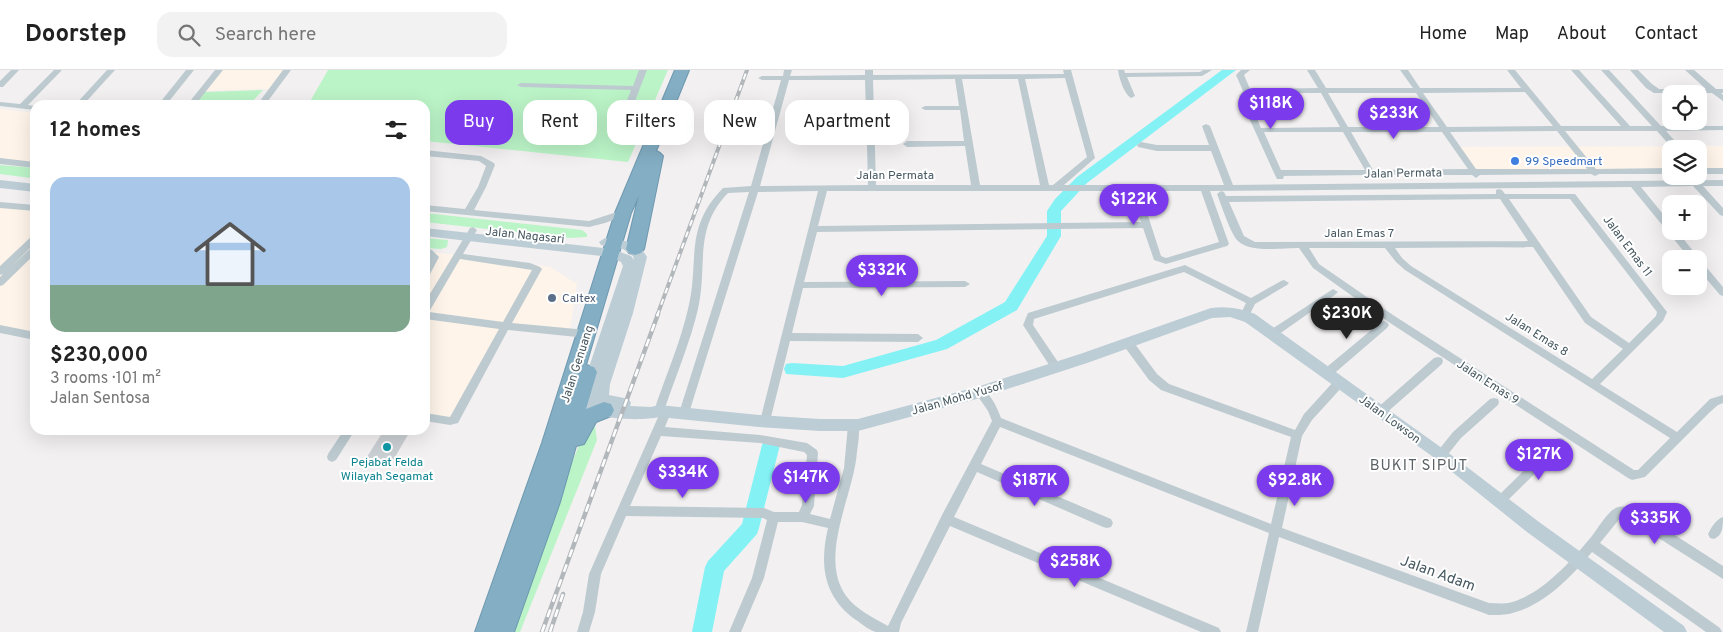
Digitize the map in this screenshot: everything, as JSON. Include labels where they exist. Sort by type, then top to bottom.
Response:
[{"type":"highway","name":"Jalan Genuang","points":[[502,632],[548,502],[622,249],[623,213],[682,70]]},
{"type":"highway","points":[[622,249],[688,70]]},
{"type":"highway","name":"Jalan Genuang","points":[[487,632],[587,334],[622,249]]},
{"type":"highway","points":[[548,502],[586,420],[589,416],[604,410]]},
{"type":"street","points":[[0,85],[15,70]]},
{"type":"street","points":[[22,106],[58,70]]},
{"type":"street","points":[[84,100],[111,70]]},
{"type":"street","points":[[166,100],[190,70]]},
{"type":"street","points":[[195,100],[219,70]]},
{"type":"street","points":[[265,100],[287,70]]},
{"type":"street","points":[[631,100],[643,70]]},
{"type":"street","points":[[1131,96],[1121,72],[1202,74],[1208,70]]},
{"type":"street","points":[[1246,70],[1240,75],[1247,91]]},
{"type":"street","points":[[1311,70],[1378,186]]},
{"type":"street","points":[[1404,70],[1482,185]]},
{"type":"street","points":[[1510,70],[1604,183]]},
{"type":"street","points":[[1575,70],[1627,128]]},
{"type":"street","points":[[1605,70],[1670,140]]},
{"type":"street","points":[[1634,70],[1649,86],[1657,91],[1723,91]]},
{"type":"street","points":[[1689,70],[1723,99]]},
{"type":"street","points":[[762,78],[787,74],[958,77],[1068,73],[1091,158],[1061,186]]},
{"type":"street","points":[[684,413],[755,188],[787,74]]},
{"type":"street","points":[[868,74],[869,100]]},
{"type":"street","points":[[1021,76],[1046,186]]},
{"type":"street","points":[[958,77],[976,187]]},
{"type":"street","points":[[521,85],[636,88]]},
{"type":"street","points":[[1247,91],[1526,90]]},
{"type":"street","points":[[1247,91],[1243,96],[1284,187]]},
{"type":"street","points":[[2,108],[30,107]]},
{"type":"street","points":[[2,108],[30,113]]},
{"type":"street","points":[[925,108],[964,108]]},
{"type":"street","points":[[1206,126],[1229,187]]},
{"type":"street","points":[[1258,130],[1723,128]]},
{"type":"street","points":[[909,144],[969,143]]},
{"type":"street","points":[[870,145],[872,188]]},
{"type":"street","points":[[1141,145],[1157,148],[1214,148]]},
{"type":"street","points":[[430,154],[481,159],[491,164],[482,187],[468,212]]},
{"type":"street","points":[[0,161],[30,164]]},
{"type":"street","points":[[1278,173],[1662,171]]},
{"type":"street","points":[[1707,171],[1723,171]]},
{"type":"street","points":[[0,177],[30,183]]},
{"type":"street","points":[[1633,183],[1662,219]]},
{"type":"street","name":"Jalan Permata","points":[[662,411],[694,305],[698,276],[699,236],[715,201],[726,190],[755,188],[1046,186],[1219,188],[1662,183]]},
{"type":"street","name":"Jalan Permata","points":[[1707,184],[1723,183]]},
{"type":"street","points":[[0,184],[30,184]]},
{"type":"street","points":[[1494,185],[1588,320],[1628,348]]},
{"type":"street","points":[[1697,185],[1723,214]]},
{"type":"street","points":[[1134,187],[1157,258],[1166,261],[1224,244],[1204,188]]},
{"type":"street","points":[[765,421],[822,188]]},
{"type":"street","name":"Jalan Emas 7","points":[[1219,188],[1242,240],[1256,245],[1534,244]]},
{"type":"street","name":"Jalan Emas 11","points":[[1501,196],[1562,195],[1576,198],[1662,312],[1660,318],[1593,384]]},
{"type":"street","points":[[1223,199],[1501,196]]},
{"type":"street","points":[[0,205],[30,208]]},
{"type":"street","name":"Jalan Nagasari","points":[[430,208],[590,224],[599,223],[607,218],[623,213]]},
{"type":"street","name":"Jalan Nagasari","points":[[430,225],[471,233]]},
{"type":"street","points":[[812,228],[1146,225]]},
{"type":"street","name":"Jalan Nagasari","points":[[430,232],[471,233],[622,249]]},
{"type":"street","points":[[430,302],[471,233]]},
{"type":"street","points":[[1679,240],[1688,250]]},
{"type":"street","points":[[0,272],[30,243]]},
{"type":"street","name":"Jalan Emas 9","points":[[1302,245],[1316,266],[1382,313],[1632,475],[1641,474],[1706,409],[1714,402],[1723,399]]},
{"type":"street","name":"Jalan Emas 8","points":[[1389,246],[1399,260],[1408,268],[1678,438]]},
{"type":"street","points":[[604,410],[589,404],[589,384],[629,266],[629,261],[622,249]]},
{"type":"street","points":[[583,632],[596,574],[658,431],[662,411],[652,406],[610,402],[602,397],[603,384],[641,257],[622,249]]},
{"type":"street","points":[[0,283],[30,254]]},
{"type":"street","points":[[430,254],[434,257],[430,265]]},
{"type":"street","points":[[430,418],[454,420],[536,272],[536,267],[458,256]]},
{"type":"street","points":[[1057,368],[1028,325],[1031,316],[1185,268],[1248,309],[1284,283]]},
{"type":"street","points":[[1707,274],[1723,293]]},
{"type":"street","points":[[799,285],[965,284]]},
{"type":"street","points":[[1272,334],[1299,318],[1333,292]]},
{"type":"street","name":"Jalan Mohd Yusof","points":[[604,410],[651,413],[662,411],[820,426],[853,425],[980,392],[1057,368],[1211,313],[1248,309]]},
{"type":"street","name":"Jalan Lowson","points":[[1248,309],[1272,334],[1441,455],[1500,501],[1678,632]]},
{"type":"street","points":[[430,316],[587,334]]},
{"type":"street","points":[[1326,374],[1384,325]]},
{"type":"street","points":[[0,329],[30,335]]},
{"type":"street","points":[[786,337],[918,338]]},
{"type":"street","points":[[1128,343],[1153,377],[1164,387],[1297,435]]},
{"type":"street","points":[[1380,412],[1438,362]]},
{"type":"street","points":[[1252,632],[1297,435],[1308,417],[1340,383]]},
{"type":"street","points":[[893,632],[896,622],[946,519],[997,421],[993,409],[980,392]]},
{"type":"street","points":[[1441,455],[1457,435],[1494,402]]},
{"type":"street","name":"Jalan Adam","points":[[997,421],[1276,531],[1464,600],[1498,610],[1526,602],[1549,587],[1578,559]]},
{"type":"street","points":[[853,425],[850,467],[834,525],[830,548],[830,565],[836,590],[850,608],[888,632]]},
{"type":"street","points":[[658,431],[760,439],[807,448],[813,453],[808,506],[802,516]]},
{"type":"street","points":[[332,457],[347,435]]},
{"type":"street","points":[[1500,501],[1560,442]]},
{"type":"street","points":[[974,466],[1107,523]]},
{"type":"street","points":[[623,511],[802,516],[834,525]]},
{"type":"street","points":[[1578,559],[1617,513],[1624,511],[1632,514],[1723,573]]},
{"type":"street","points":[[735,632],[758,578],[769,515]]},
{"type":"street","points":[[946,519],[1215,632]]},
{"type":"street","points":[[1714,534],[1723,522]]},
{"type":"street","points":[[1591,544],[1716,632]]},
{"type":"shaded area","points":[[221,70],[284,70],[271,89],[204,91]]},
{"type":"shaded area","points":[[0,109],[30,112],[30,166],[0,163]]},
{"type":"shaded area","points":[[1662,146],[1662,173],[1472,173],[1454,147]]},
{"type":"shaded area","points":[[1707,146],[1723,146],[1723,173],[1707,173]]},
{"type":"shaded area","points":[[0,203],[30,206],[30,338],[0,332]]},
{"type":"shaded area","points":[[430,252],[550,267],[577,284],[569,335],[507,329],[458,421],[430,420]]},
{"type":"green space","points":[[328,70],[668,70],[655,100],[607,100],[607,145],[635,145],[628,162],[464,145],[513,145],[513,100],[445,100],[445,143],[430,142],[430,100],[311,100]]},
{"type":"green space","points":[[263,90],[254,100],[198,100],[204,92]]},
{"type":"green space","points":[[0,165],[30,168],[30,178],[0,174]]},
{"type":"green space","points":[[430,214],[582,230],[587,234],[587,237],[570,238],[430,223]]},
{"type":"green space","points":[[430,238],[448,240],[447,247],[441,249],[430,248]]},
{"type":"green space","points":[[588,423],[595,426],[597,440],[520,632],[510,632],[556,502]]},
{"type":"building","name":"Pejabat Felda Wilayah Segamat","points":[[381,435],[408,435],[391,464],[365,460]]},
{"type":"waterway","points":[[792,369],[843,372],[941,345],[1011,306],[1054,236],[1054,211],[1060,202],[1082,180],[1230,70]]},
{"type":"waterway","points":[[702,632],[715,567],[750,528],[771,445]]},
{"type":"railway","points":[[657,316],[747,70]]},
{"type":"railway","points":[[542,632],[658,314]]},
{"type":"railway","points":[[550,632],[563,594]]},
{"type":"place","name":"99 Speedmart","points":[[1515,161]]},
{"type":"place","name":"Caltex","points":[[552,298]]},
{"type":"place","name":"Pejabat Felda Wilayah Segamat","points":[[387,447]]},
{"type":"district","name":"BUKIT SIPUT","points":[[1419,465]]}]
